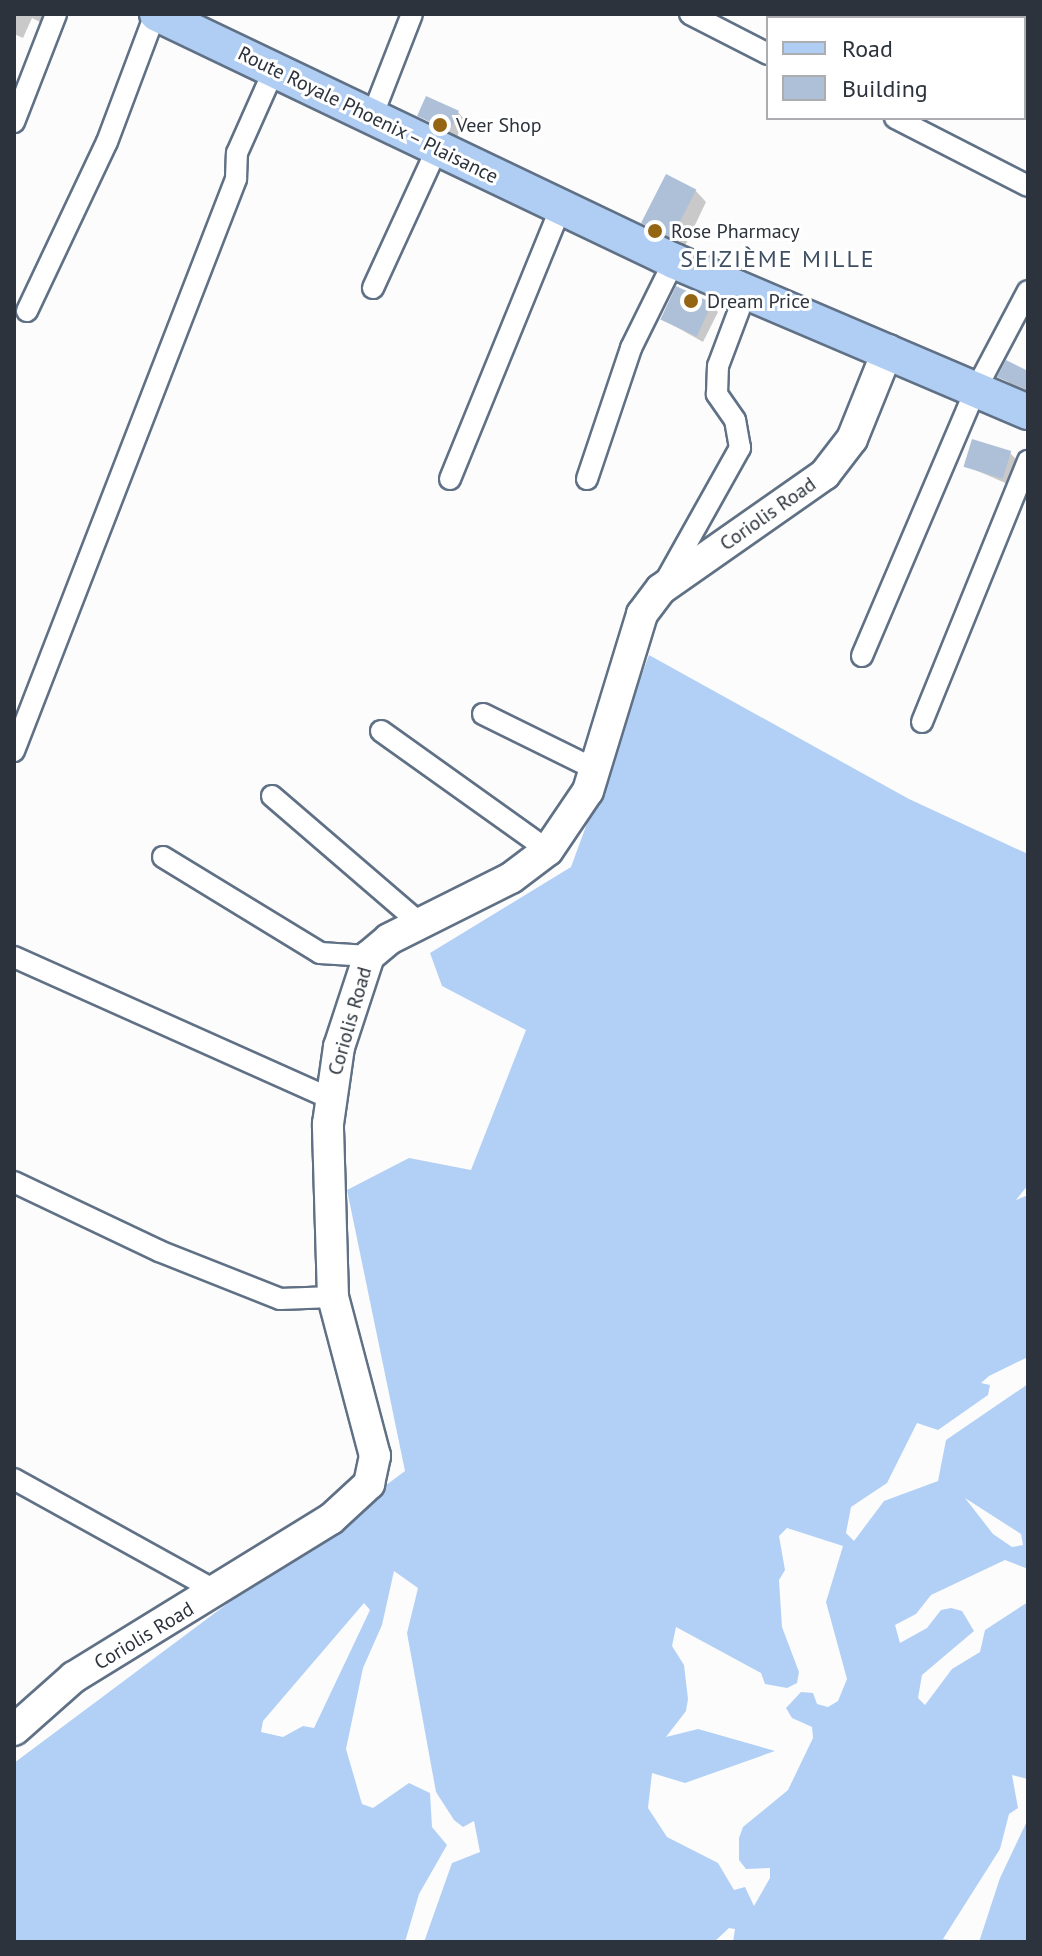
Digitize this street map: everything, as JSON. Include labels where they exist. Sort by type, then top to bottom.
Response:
[{"type":"main road","name":"Route Royale Phoenix – Plaisance","points":[[156,14],[373,114],[745,294],[888,350],[1028,412]]},
{"type":"main road","name":"Coriolis Road","points":[[14,1730],[74,1677],[218,1592],[331,1519],[369,1484],[375,1456],[333,1297],[329,1098],[339,1047],[369,956],[389,939],[511,878],[548,850],[588,791],[642,614],[661,589],[825,474],[852,439],[888,350]]},
{"type":"street","points":[[14,122],[56,14]]},
{"type":"street","points":[[27,311],[107,142],[156,14]]},
{"type":"street","points":[[373,114],[412,14]]},
{"type":"street","points":[[690,14],[766,53]]},
{"type":"street","points":[[14,751],[236,179],[237,153],[274,70]]},
{"type":"street","points":[[899,120],[1028,186]]},
{"type":"street","points":[[373,288],[438,147]]},
{"type":"street","points":[[450,479],[561,207]]},
{"type":"street","points":[[587,479],[631,348],[674,261]]},
{"type":"street","points":[[862,656],[975,391],[1028,291]]},
{"type":"street","points":[[661,589],[740,448],[735,420],[717,394],[718,366],[745,294]]},
{"type":"street","points":[[922,722],[1028,461]]},
{"type":"street","points":[[483,714],[595,769]]},
{"type":"street","points":[[381,731],[548,850]]},
{"type":"street","points":[[272,796],[422,925]]},
{"type":"street","points":[[163,857],[320,953],[369,956]]},
{"type":"street","points":[[14,957],[329,1098]]},
{"type":"street","points":[[14,1182],[159,1251],[280,1299],[333,1297]]},
{"type":"street","points":[[14,1479],[218,1592]]},
{"type":"shaded area","points":[[649,655],[909,799],[1028,854],[1028,1185],[1016,1200],[1028,1195],[1028,1357],[989,1376],[981,1383],[990,1385],[988,1395],[938,1430],[917,1423],[887,1483],[851,1507],[846,1533],[854,1541],[884,1501],[938,1481],[946,1440],[1028,1384],[1028,1569],[1005,1560],[931,1595],[916,1614],[895,1625],[900,1643],[927,1628],[941,1610],[951,1608],[962,1611],[974,1631],[922,1675],[918,1698],[925,1705],[952,1669],[980,1652],[985,1630],[1028,1602],[1028,1779],[1012,1775],[1018,1808],[1009,1814],[1000,1849],[943,1939],[963,1942],[733,1942],[735,1929],[729,1928],[714,1942],[424,1942],[452,1863],[480,1852],[474,1821],[463,1827],[454,1820],[436,1792],[407,1633],[418,1588],[394,1571],[382,1625],[363,1668],[346,1749],[362,1804],[373,1808],[409,1783],[430,1793],[432,1827],[447,1845],[419,1894],[405,1942],[14,1942],[14,1763],[405,1471],[347,1190],[409,1158],[471,1170],[526,1030],[442,986],[430,953],[571,867]],"holes":[[[965,1498],[1021,1534],[1023,1545],[1012,1547],[993,1534]],[[787,1528],[843,1546],[826,1602],[847,1679],[838,1701],[828,1707],[817,1704],[813,1693],[801,1692],[786,1708],[792,1718],[812,1727],[813,1738],[788,1790],[743,1827],[739,1838],[739,1860],[746,1869],[770,1868],[770,1878],[754,1906],[745,1887],[734,1890],[718,1863],[667,1837],[648,1808],[652,1773],[685,1783],[775,1751],[698,1729],[666,1737],[686,1711],[688,1699],[684,1665],[672,1646],[676,1627],[761,1673],[765,1684],[787,1688],[797,1683],[799,1672],[782,1627],[779,1580],[785,1570],[779,1536]],[[364,1603],[370,1610],[314,1728],[303,1726],[283,1737],[261,1732],[263,1721]]]},
{"type":"shaded area","points":[[1028,1819],[1028,1942],[979,1942],[1000,1878]]},
{"type":"building","points":[[426,96],[459,111],[450,131],[417,116]]},
{"type":"building","points":[[666,174],[696,189],[671,238],[641,223]]},
{"type":"building","points":[[676,286],[712,303],[697,336],[660,320]]},
{"type":"building","points":[[1006,360],[1028,371],[1028,390],[997,377]]},
{"type":"building","points":[[972,439],[1011,451],[1003,479],[964,467]]},
{"type":"place","name":"Veer Shop","points":[[440,125]]},
{"type":"place","name":"Rose Pharmacy","points":[[655,231]]},
{"type":"place","name":"Dream Price","points":[[691,301]]},
{"type":"district","name":"SEIZIÈME MILLE","points":[[778,259]]}]
